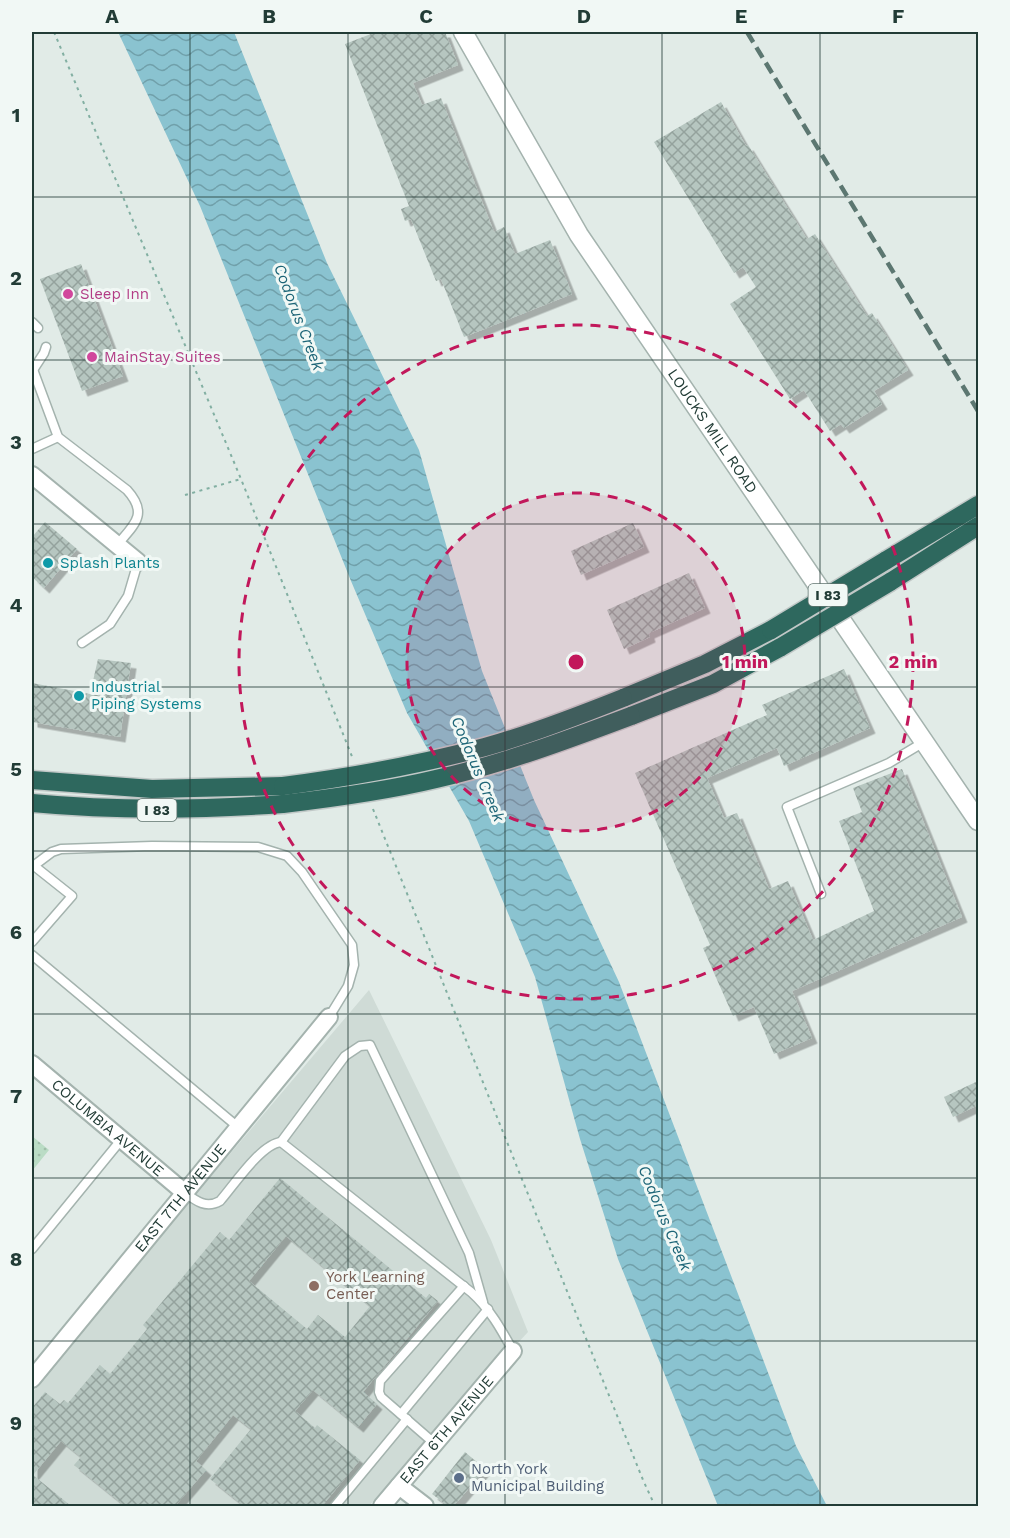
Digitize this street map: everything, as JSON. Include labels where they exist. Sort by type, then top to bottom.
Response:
[{"type":"highway","name":"I 83","points":[[32,802],[78,807],[166,810],[223,808],[487,747],[568,720],[705,664],[771,630],[974,507]]},
{"type":"highway","name":"I 83","points":[[32,780],[152,789],[336,798],[435,780],[538,751],[713,684],[782,647],[975,528]]},
{"type":"street","name":"LOUCKS MILL ROAD","points":[[463,32],[579,235],[978,821]]},
{"type":"street","points":[[32,475],[138,562]]},
{"type":"street","name":"EAST 7TH AVENUE","points":[[32,1379],[329,1017]]},
{"type":"street","name":"COLUMBIA AVENUE","points":[[32,1064],[184,1192]]},
{"type":"street","name":"EAST 6TH AVENUE","points":[[382,1506],[513,1351]]},
{"type":"street","points":[[399,1486],[425,1506]]},
{"type":"lane","points":[[46,347],[32,369],[58,437],[127,490],[135,499],[139,512],[137,522],[117,545]]},
{"type":"lane","points":[[32,449],[58,437]]},
{"type":"lane","points":[[82,643],[110,624],[128,596],[138,562]]},
{"type":"lane","points":[[821,894],[787,807],[889,763],[924,742]]},
{"type":"lane","points":[[32,942],[72,896],[32,866],[52,852],[72,848],[152,846],[258,847],[287,856],[302,872],[352,945],[354,965],[348,986],[329,1017]]},
{"type":"lane","points":[[32,955],[238,1127]]},
{"type":"lane","points":[[184,1192],[199,1203],[215,1204],[220,1201],[264,1150],[274,1143],[281,1142],[345,1056],[360,1046],[370,1045],[469,1253],[485,1306]]},
{"type":"lane","points":[[32,1249],[121,1140]]},
{"type":"lane","points":[[281,1142],[464,1286],[485,1306],[513,1351]]},
{"type":"lane","points":[[434,1443],[381,1397],[380,1381],[464,1286]]},
{"type":"lane","points":[[335,1506],[404,1417],[485,1306]]},
{"type":"path","points":[[185,495],[241,479]]},
{"type":"shaded area","name":"York Learning Center","points":[[369,990],[491,1240],[528,1332],[369,1506],[32,1506],[32,1393],[184,1208]]},
{"type":"green space","points":[[32,1136],[49,1150],[32,1171]]},
{"type":"water","name":"Codorus Creek","points":[[118,32],[234,32],[327,263],[419,450],[482,671],[534,800],[619,982],[796,1446],[827,1506],[718,1506],[618,1259],[580,1139],[535,977],[469,821],[407,713],[351,581],[200,206]]},
{"type":"building","points":[[376,32],[445,32],[458,65],[413,83],[422,105],[441,98],[494,232],[504,227],[515,254],[550,240],[572,294],[464,337],[441,279],[436,281],[411,219],[405,221],[401,209],[409,206],[345,44]]},
{"type":"building","points":[[721,102],[746,146],[748,145],[807,239],[815,234],[867,316],[872,313],[908,370],[874,391],[882,404],[844,428],[841,424],[830,431],[804,390],[790,399],[730,304],[756,287],[743,267],[734,273],[654,142]]},
{"type":"building","points":[[81,264],[123,376],[82,391],[40,279]]},
{"type":"building","name":"Splash Plants","points":[[45,522],[77,549],[44,588],[32,577],[32,537]]},
{"type":"building","points":[[633,523],[644,547],[581,575],[571,551]]},
{"type":"building","points":[[689,573],[705,608],[649,633],[650,637],[624,649],[607,610]]},
{"type":"building","name":"Industrial Piping Systems","points":[[98,659],[131,663],[120,737],[32,722],[32,683],[90,694]]},
{"type":"building","points":[[844,669],[870,728],[784,766],[777,748],[707,778],[724,818],[737,813],[769,889],[788,881],[813,940],[874,911],[839,821],[862,812],[853,788],[902,769],[962,917],[792,991],[812,1038],[774,1054],[754,1007],[733,1016],[703,948],[710,945],[635,773],[767,715],[762,705]]},
{"type":"building","points":[[978,1081],[978,1105],[953,1117],[944,1097]]},
{"type":"building","points":[[280,1178],[426,1298],[429,1294],[438,1301],[363,1392],[377,1404],[358,1427],[313,1390],[295,1411],[315,1428],[317,1425],[360,1460],[322,1506],[244,1506],[210,1479],[251,1429],[233,1415],[196,1461],[206,1470],[175,1506],[125,1506],[74,1465],[81,1457],[61,1441],[33,1475],[71,1506],[32,1506],[32,1408],[45,1392],[60,1404],[64,1400],[68,1403],[100,1365],[110,1374],[147,1329],[143,1325],[220,1232],[229,1240]],"holes":[[[286,1236],[370,1306],[345,1337],[318,1315],[307,1329],[249,1281]]]},
{"type":"building","name":"North York Municipal Building","points":[[465,1452],[485,1469],[458,1501],[448,1506],[432,1494]]},
{"type":"railway","points":[[747,32],[978,411]]},
{"type":"place","name":"Sleep Inn","points":[[68,294]]},
{"type":"place","name":"MainStay Suites","points":[[92,357]]},
{"type":"place","name":"Splash Plants","points":[[48,563]]},
{"type":"place","name":"Industrial Piping Systems","points":[[79,696]]},
{"type":"place","name":"York Learning Center","points":[[314,1286]]},
{"type":"place","name":"North York Municipal Building","points":[[459,1478]]}]
